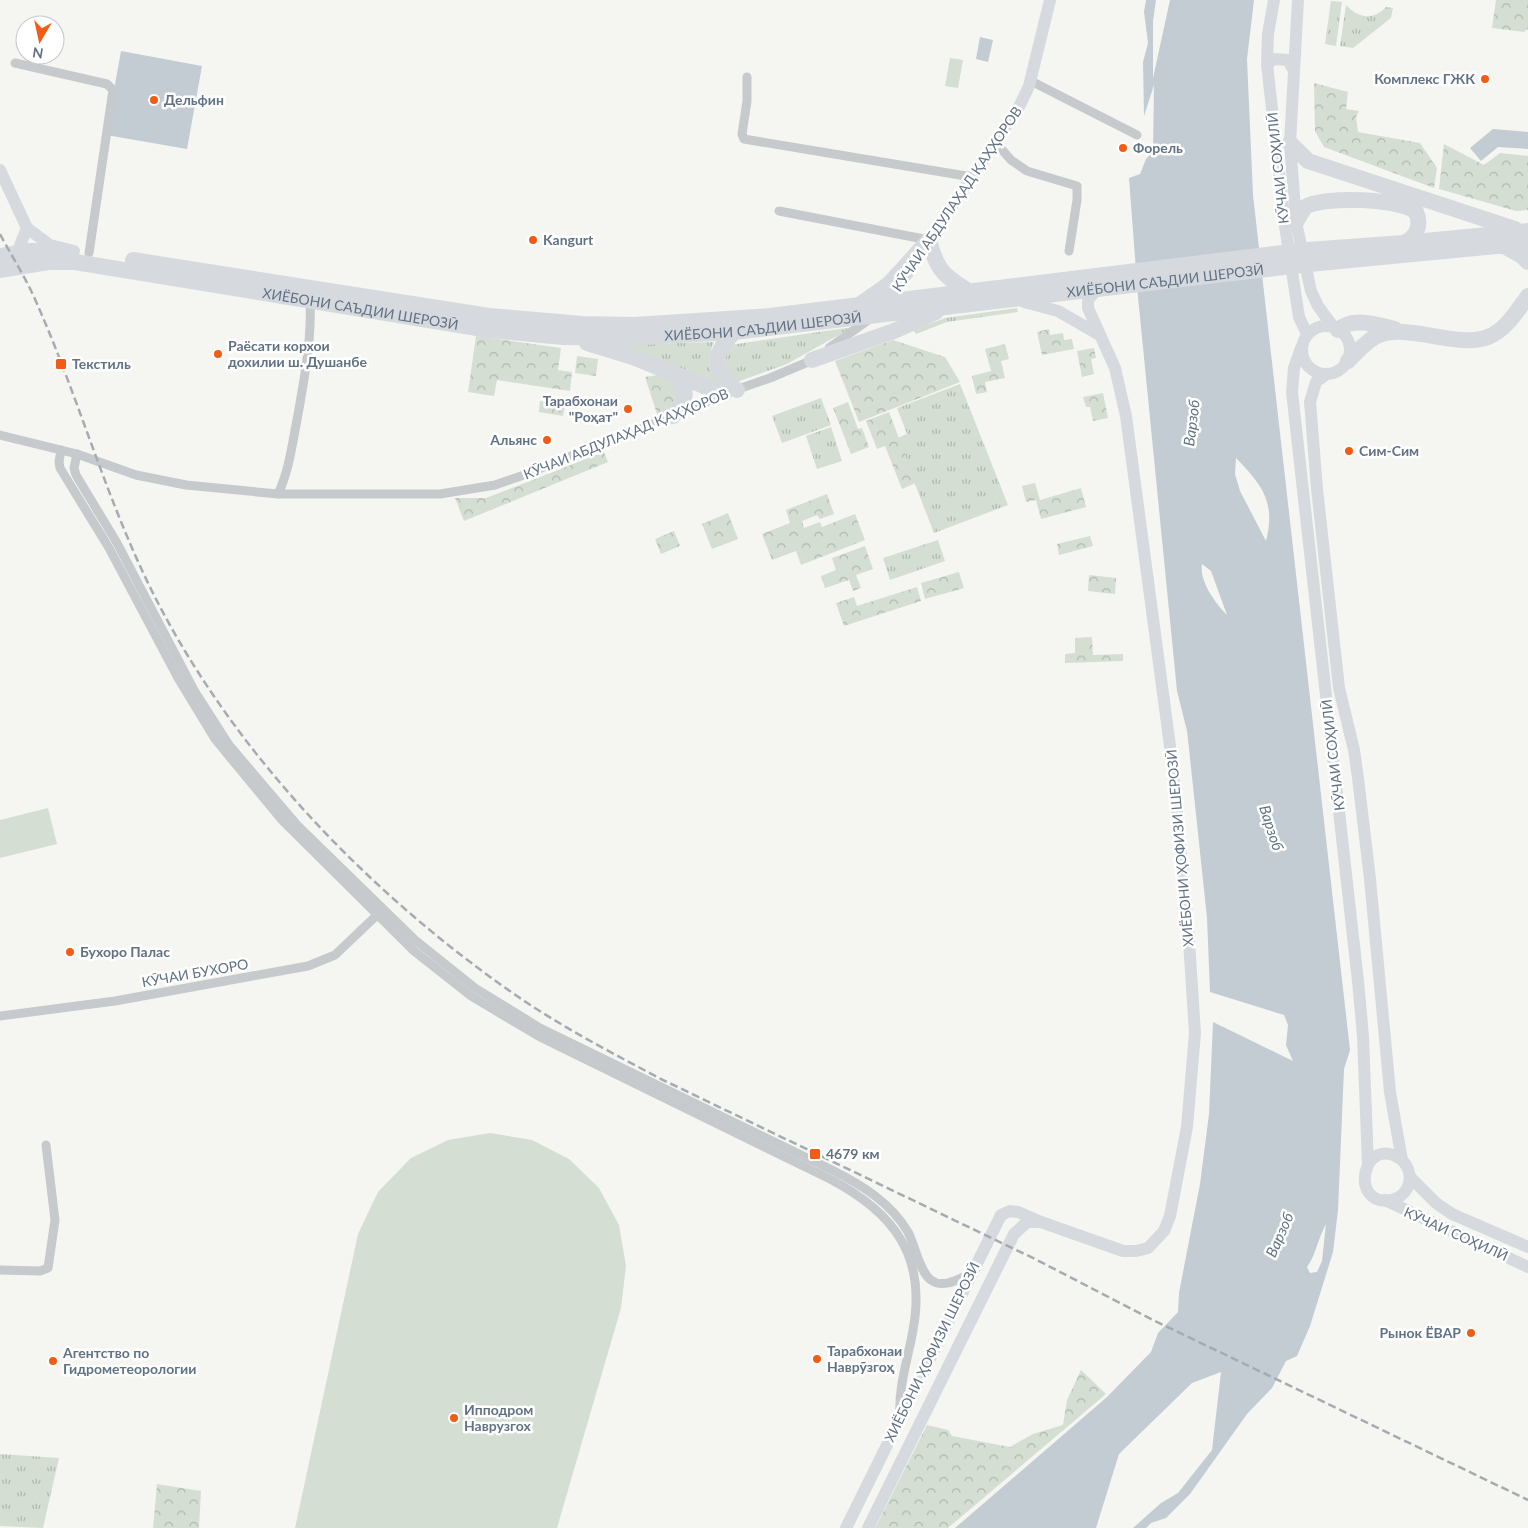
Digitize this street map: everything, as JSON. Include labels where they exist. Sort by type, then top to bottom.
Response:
[{"type":"highway","points":[[1290,143],[1308,161],[1526,235]]},
{"type":"highway","points":[[1296,222],[1305,207],[1330,200],[1403,205],[1416,212],[1419,224],[1412,239],[1404,244]]},
{"type":"highway","name":"ХИЁБОНИ САЪДИИ ШЕРОЗӢ","points":[[0,270],[48,262],[75,262],[489,330],[563,337],[625,338],[734,332],[947,307],[1008,293],[1130,277],[1404,244],[1526,235]]},
{"type":"highway","name":"ХИЁБОНИ САЪДИИ ШЕРОЗӢ","points":[[1308,257],[1504,246],[1526,235]]},
{"type":"highway","points":[[929,240],[934,262],[949,279],[970,292]]},
{"type":"highway","points":[[858,305],[888,284],[929,240]]},
{"type":"highway","points":[[1504,246],[1522,256],[1528,262]]},
{"type":"highway","name":"ХИЁБОНИ САЪДИИ ШЕРОЗӢ","points":[[0,256],[16,253],[82,252],[489,316],[582,324],[702,322],[970,292],[1008,293],[1098,288],[1130,277]]},
{"type":"highway","points":[[1336,329],[1345,324],[1358,322],[1416,334],[1470,340],[1488,337],[1503,327],[1528,296]]},
{"type":"highway","points":[[812,360],[907,326],[947,307]]},
{"type":"highway","points":[[731,392],[717,369],[716,360],[724,343],[734,332]]},
{"type":"highway","points":[[1348,361],[1378,336],[1416,334]]},
{"type":"highway","points":[[563,337],[602,347],[731,392]]},
{"type":"highway","points":[[671,372],[684,384],[686,394],[681,407],[674,416]]},
{"type":"main road","name":"КӮЧАИ АБДУЛАҲАД ҚАҲҲОРОВ","points":[[876,314],[888,302],[1020,105],[1030,81],[1050,0]]},
{"type":"main road","points":[[1273,2],[1280,0],[1297,6]]},
{"type":"main road","name":"КӮЧАИ СОҲИЛӢ","points":[[1273,2],[1267,64],[1284,226],[1299,317],[1307,334]]},
{"type":"main road","name":"КӮЧАИ СОҲИЛӢ","points":[[1297,6],[1290,143],[1296,222],[1311,291],[1318,306],[1336,329]]},
{"type":"main road","points":[[1267,64],[1274,59],[1288,60],[1293,69]]},
{"type":"main road","points":[[0,170],[27,228],[50,244],[82,252]]},
{"type":"main road","points":[[16,253],[27,228]]},
{"type":"main road","name":"ХИЁБОНИ ҲОФИЗИ ШЕРОЗӢ","points":[[846,1528],[970,1274],[1001,1215],[1010,1211],[1018,1212],[1040,1222],[1123,1251],[1136,1251],[1148,1248],[1164,1231],[1170,1216],[1180,1170],[1192,1076],[1195,1033],[1188,926],[1158,646],[1122,390],[1108,349],[1098,334],[1088,308],[1088,300],[1098,288]]},
{"type":"main road","points":[[1008,293],[1058,311],[1098,334]]},
{"type":"main road","points":[[1320,327],[1336,329],[1348,340],[1350,347],[1348,361],[1334,373],[1325,375],[1312,371],[1304,361],[1301,348],[1307,334],[1320,327]]},
{"type":"main road","name":"КӮЧАИ СОҲИЛӢ","points":[[1301,348],[1294,368],[1292,392],[1358,981],[1363,1036],[1368,1164],[1364,1173],[1366,1187],[1376,1197],[1528,1267]]},
{"type":"main road","name":"КӮЧАИ СОҲИЛӢ","points":[[1325,375],[1316,382],[1310,402],[1317,489],[1339,688],[1354,750],[1358,778],[1380,978],[1390,1092],[1402,1160],[1408,1168],[1410,1177],[1408,1186],[1403,1194],[1394,1199],[1385,1200]]},
{"type":"main road","points":[[1358,981],[1380,978]]},
{"type":"main road","points":[[1368,1164],[1375,1157],[1384,1154],[1394,1155],[1402,1160]]},
{"type":"main road","name":"КӮЧАИ СОҲИЛӢ","points":[[1410,1177],[1436,1203],[1452,1214],[1528,1247]]},
{"type":"main road","name":"ХИЁБОНИ ҲОФИЗИ ШЕРОЗӢ","points":[[868,1528],[1014,1234],[1027,1222],[1040,1222]]},
{"type":"main road","points":[[899,1421],[917,1432]]},
{"type":"street","points":[[24,65],[107,84],[113,90],[82,252]]},
{"type":"street","points":[[747,77],[747,101],[742,134],[744,139],[972,177]]},
{"type":"street","points":[[1030,81],[1137,135]]},
{"type":"street","points":[[996,143],[1011,160],[1026,171],[1077,186],[1077,200],[1069,251]]},
{"type":"street","points":[[779,211],[929,240]]},
{"type":"street","points":[[278,494],[286,476],[305,371],[311,331],[310,300]]},
{"type":"street","name":"КӮЧАИ АБДУЛАҲАД ҚАҲҲОРОВ","points":[[0,435],[76,454],[136,475],[186,485],[278,494],[440,494],[495,484],[674,416],[812,360],[876,314]]},
{"type":"street","points":[[61,450],[60,468],[109,548],[168,660],[208,729],[273,811],[429,964],[489,1008],[550,1043],[668,1095],[776,1147],[849,1179],[882,1201],[908,1233],[924,1272],[931,1281],[944,1284],[970,1274]]},
{"type":"street","points":[[76,454],[74,468],[76,475],[116,543],[201,703],[233,749],[281,807],[391,918],[453,972],[527,1020],[668,1095]]},
{"type":"street","name":"КӮЧАИ БУХОРО","points":[[0,1016],[115,1001],[308,966],[335,955],[377,915]]},
{"type":"street","points":[[0,1270],[40,1271],[48,1268],[55,1208],[46,1145]]},
{"type":"street","points":[[776,1147],[871,1204],[891,1224],[905,1246],[913,1271],[915,1315],[899,1396],[899,1421]]},
{"type":"green space","points":[[1496,0],[1528,0],[1528,29],[1524,32],[1492,28]]},
{"type":"green space","points":[[1331,1],[1342,2],[1336,46],[1325,44]]},
{"type":"green space","points":[[1346,5],[1355,13],[1366,16],[1376,14],[1386,7],[1393,8],[1391,18],[1353,48],[1340,46]]},
{"type":"green space","points":[[950,58],[963,60],[958,88],[945,86]]},
{"type":"green space","points":[[1314,83],[1348,92],[1346,109],[1359,111],[1356,117],[1358,132],[1420,143],[1437,168],[1434,188],[1324,147],[1315,131]]},
{"type":"green space","points":[[1444,144],[1484,165],[1500,153],[1528,156],[1528,210],[1516,211],[1439,189]]},
{"type":"green space","points":[[1017,308],[1018,312],[947,322],[916,334],[913,330],[945,318]]},
{"type":"green space","points":[[853,327],[787,364],[737,382],[725,374],[722,352],[730,345]]},
{"type":"green space","points":[[1049,329],[1050,335],[1063,333],[1064,340],[1072,339],[1074,349],[1042,355],[1037,332]]},
{"type":"green space","points":[[476,336],[561,348],[558,370],[572,372],[570,391],[497,380],[494,396],[468,392]]},
{"type":"green space","points":[[893,340],[945,357],[960,382],[859,422],[835,361]]},
{"type":"green space","points":[[714,342],[709,360],[713,375],[721,385],[613,345]]},
{"type":"green space","points":[[1005,344],[1009,359],[1001,361],[1005,378],[985,382],[987,392],[976,394],[972,376],[991,371],[985,349]]},
{"type":"green space","points":[[1094,348],[1096,358],[1091,359],[1094,374],[1082,377],[1077,351]]},
{"type":"green space","points":[[577,356],[598,359],[596,376],[575,373]]},
{"type":"green space","points":[[658,375],[673,380],[681,393],[668,414],[658,417],[645,377]]},
{"type":"green space","points":[[960,384],[1008,505],[934,533],[897,438],[907,434],[897,408]]},
{"type":"green space","points":[[1103,393],[1108,418],[1093,421],[1090,407],[1086,407],[1083,397]]},
{"type":"green space","points":[[821,398],[831,425],[782,443],[772,416]]},
{"type":"green space","points":[[540,401],[565,405],[563,416],[539,412]]},
{"type":"green space","points":[[848,402],[858,429],[862,428],[869,447],[851,454],[833,408]]},
{"type":"green space","points":[[889,412],[916,483],[902,489],[885,446],[877,449],[866,421]]},
{"type":"green space","points":[[831,427],[842,461],[817,469],[806,436]]},
{"type":"green space","points":[[604,452],[608,462],[464,521],[455,498],[486,498]]},
{"type":"green space","points":[[1035,483],[1040,500],[1081,488],[1086,507],[1041,519],[1036,500],[1026,502],[1022,486]]},
{"type":"green space","points":[[827,494],[834,514],[820,519],[817,515],[802,521],[804,528],[820,522],[822,527],[855,514],[865,540],[801,565],[796,551],[772,560],[762,534],[790,523],[786,510]]},
{"type":"green space","points":[[728,513],[738,539],[712,549],[702,524]]},
{"type":"green space","points":[[674,531],[680,546],[661,554],[655,539]]},
{"type":"green space","points":[[1090,536],[1093,546],[1059,555],[1057,544]]},
{"type":"green space","points":[[938,540],[945,561],[890,580],[883,558]]},
{"type":"green space","points":[[865,546],[873,569],[856,575],[861,588],[853,591],[849,580],[825,588],[821,576],[836,570],[832,558]]},
{"type":"green space","points":[[959,572],[964,588],[925,599],[921,583]]},
{"type":"green space","points":[[1089,575],[1116,578],[1115,594],[1088,591]]},
{"type":"green space","points":[[917,587],[921,601],[844,626],[836,603],[854,597],[857,606]]},
{"type":"green space","points":[[1092,637],[1093,655],[1123,654],[1123,661],[1065,663],[1065,654],[1075,653],[1075,638]]},
{"type":"green space","points":[[48,808],[57,844],[0,858],[0,820]]},
{"type":"green space","name":"Ипподром Наврузгох","points":[[490,1133],[532,1140],[569,1159],[599,1188],[619,1225],[626,1266],[621,1308],[557,1528],[295,1528],[358,1234],[378,1192],[411,1158],[448,1140]]},
{"type":"green space","points":[[1081,1370],[1106,1394],[948,1528],[875,1528],[927,1425],[948,1430],[952,1436],[1010,1447],[1033,1434],[1063,1425],[1067,1400]]},
{"type":"green space","points":[[0,1454],[59,1458],[43,1528],[0,1526]]},
{"type":"green space","points":[[157,1484],[201,1491],[199,1528],[153,1528]]},
{"type":"water","name":"Варзоб","points":[[1146,0],[1156,0],[1153,21],[1153,78],[1170,0],[1254,0],[1247,59],[1253,195],[1350,1050],[1344,1069],[1338,1210],[1333,1252],[1310,1326],[1297,1356],[1286,1361],[1272,1388],[1247,1414],[1190,1494],[1166,1518],[1151,1523],[1146,1528],[1133,1528],[1161,1503],[1178,1493],[1212,1450],[1221,1372],[1192,1383],[1119,1454],[1096,1528],[955,1528],[1107,1397],[1151,1352],[1158,1333],[1178,1312],[1179,1293],[1200,1184],[1209,1114],[1213,1022],[1293,1061],[1286,1045],[1288,1025],[1284,1015],[1210,992],[1207,918],[1187,731],[1177,691],[1138,297],[1129,178],[1140,174],[1146,159],[1153,151],[1154,85],[1144,116],[1143,62],[1148,43],[1144,12]],"holes":[[[1236,458],[1260,486],[1268,505],[1269,527],[1266,541],[1240,491],[1235,474]],[[1202,564],[1211,571],[1227,615],[1205,584]],[[1326,1224],[1322,1261],[1317,1272],[1310,1273],[1307,1267],[1313,1257]]]},
{"type":"water","points":[[980,37],[993,40],[988,62],[976,59]]},
{"type":"water","name":"Дельфин","points":[[121,51],[202,66],[187,149],[106,135]]},
{"type":"water","points":[[1493,129],[1528,132],[1528,149],[1498,147],[1481,161],[1470,148]]},
{"type":"railway","points":[[0,234],[30,289],[50,335],[108,489],[139,564],[157,601],[190,659],[227,715],[268,769],[313,820],[411,914],[463,957],[517,996],[588,1039],[661,1079],[1035,1259],[1153,1320],[1528,1500]]},
{"type":"place","name":"Комплекс ГЖК","points":[[1485,79]]},
{"type":"place","name":"Дельфин","points":[[154,100]]},
{"type":"place","name":"Форель","points":[[1123,148]]},
{"type":"place","name":"Kangurt","points":[[533,240]]},
{"type":"place","name":"Раёсати корхои дохилии ш. Душанбе","points":[[218,354]]},
{"type":"place","name":"Текстиль","points":[[61,364]]},
{"type":"place","name":"Тарабхонаи \"Роҳат\"","points":[[628,409]]},
{"type":"place","name":"Альянс","points":[[547,440]]},
{"type":"place","name":"Сим-Сим","points":[[1349,451]]},
{"type":"place","name":"Бухоро Палас","points":[[70,952]]},
{"type":"place","name":"4679 км","points":[[815,1154]]},
{"type":"place","name":"Рынок ЁВАР","points":[[1471,1333]]},
{"type":"place","name":"Тарабхонаи Наврӯзгоҳ","points":[[817,1359]]},
{"type":"place","name":"Агентство по Гидрометеорологии","points":[[53,1361]]},
{"type":"place","name":"Ипподром Наврузгох","points":[[454,1418]]}]
